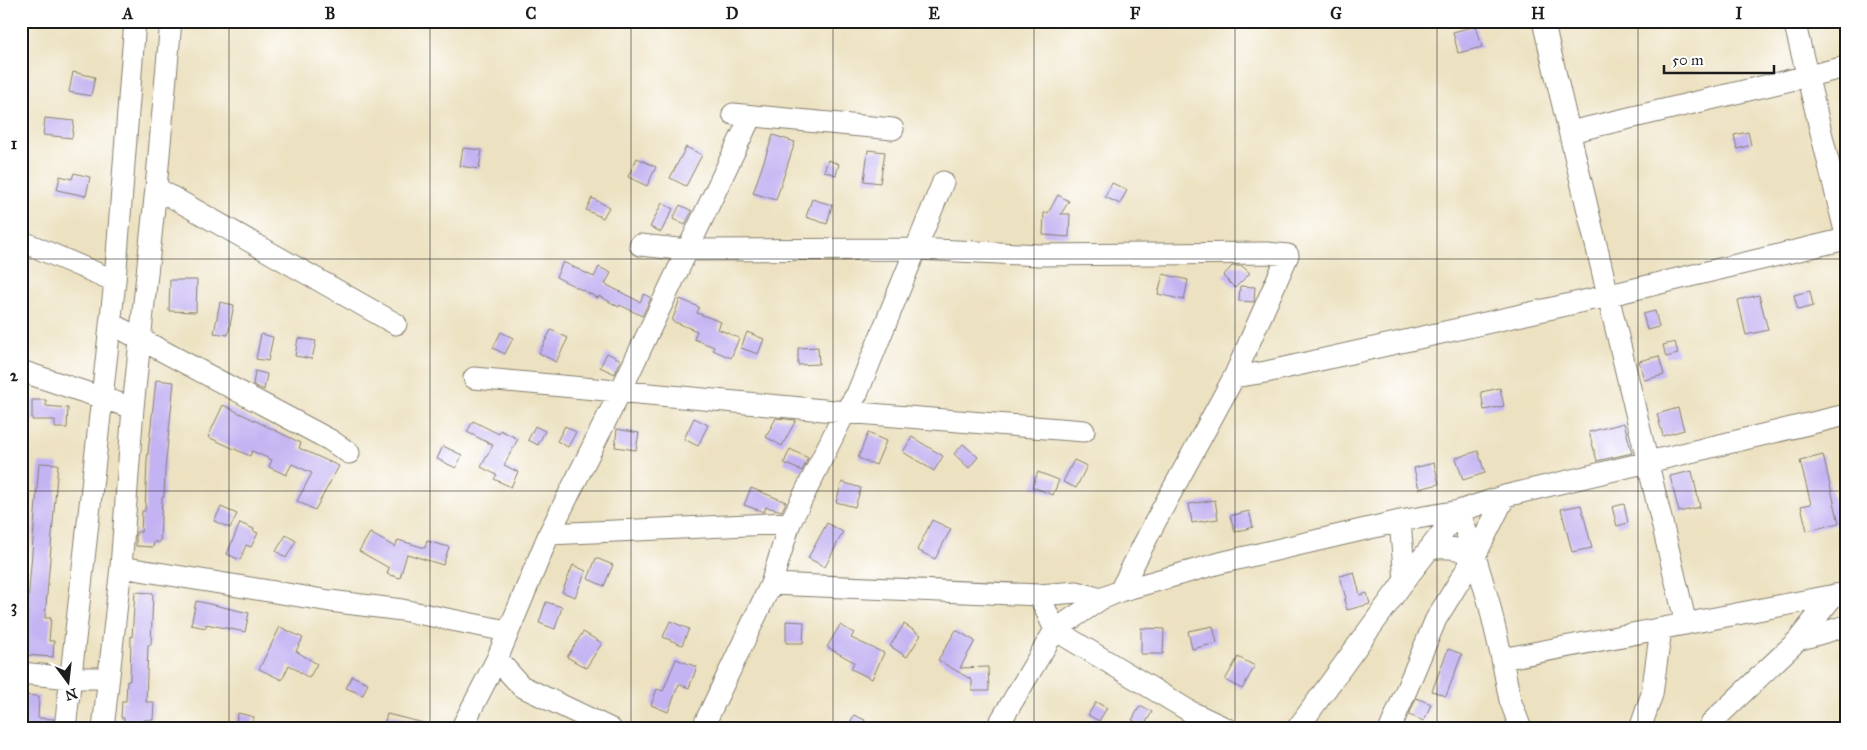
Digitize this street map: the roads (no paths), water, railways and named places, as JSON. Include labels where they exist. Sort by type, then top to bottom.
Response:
[{"type":"street","points":[[64,729],[100,398],[115,281],[135,21]]},
{"type":"street","points":[[103,729],[121,567],[133,408],[171,21]]},
{"type":"street","points":[[1543,21],[1686,624]]},
{"type":"street","points":[[1234,377],[1266,372],[1608,296],[1846,237],[1794,21]]},
{"type":"street","points":[[1570,132],[1846,67]]},
{"type":"street","points":[[461,729],[497,659],[507,631],[549,534],[688,250],[742,115],[893,129]]},
{"type":"street","points":[[702,729],[771,584],[790,523],[845,412],[857,394],[943,182]]},
{"type":"street","points":[[156,188],[396,324]]},
{"type":"street","points":[[21,241],[115,281]]},
{"type":"street","points":[[640,245],[688,250],[916,249],[1038,255],[1267,253],[1288,255],[1234,377],[1120,591]]},
{"type":"street","points":[[110,323],[330,440],[349,453]]},
{"type":"street","points":[[21,371],[133,408]]},
{"type":"street","points":[[474,378],[845,412],[1084,431]]},
{"type":"street","points":[[996,729],[1055,630],[1101,599],[1120,591],[1220,563],[1400,520],[1459,511],[1505,496],[1846,415]]},
{"type":"street","points":[[1390,729],[1436,618],[1476,556],[1505,496]]},
{"type":"street","points":[[1297,729],[1405,580],[1459,511]]},
{"type":"street","points":[[1459,511],[1476,556],[1510,700],[1521,729]]},
{"type":"street","points":[[1400,520],[1405,580]]},
{"type":"street","points":[[549,534],[790,523]]},
{"type":"street","points":[[1429,549],[1446,546],[1476,556]]},
{"type":"street","points":[[121,567],[330,601],[402,610],[507,631]]},
{"type":"street","points":[[771,584],[1039,595],[1077,592],[1101,599]]},
{"type":"street","points":[[1502,660],[1840,594]]},
{"type":"street","points":[[1708,729],[1713,721],[1798,640],[1840,594]]},
{"type":"street","points":[[1039,595],[1055,630],[1186,720],[1227,729]]},
{"type":"street","points":[[1798,640],[1846,626]]},
{"type":"street","points":[[1640,729],[1652,694],[1661,628]]},
{"type":"street","points":[[497,659],[521,686],[611,729]]},
{"type":"street","points":[[21,673],[70,678],[108,678]]}]
